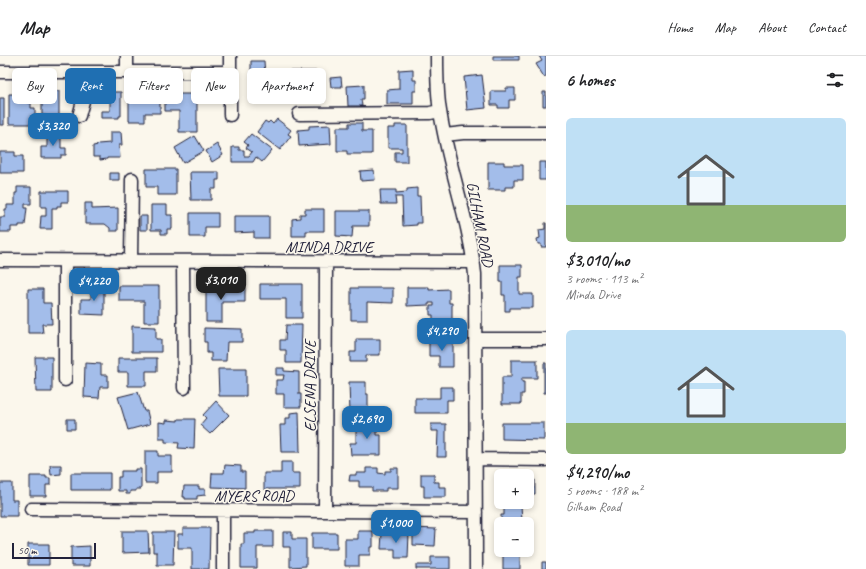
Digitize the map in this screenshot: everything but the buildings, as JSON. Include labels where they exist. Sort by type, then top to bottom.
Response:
[{"type":"street","points":[[127,56],[127,68]]},
{"type":"street","points":[[230,56],[230,68]]},
{"type":"street","name":"GILHAM ROAD","points":[[437,56],[437,86],[440,111],[471,243],[474,262],[476,339],[476,569]]},
{"type":"street","points":[[0,72],[65,72]]},
{"type":"street","points":[[79,116],[82,104]]},
{"type":"street","points":[[230,104],[230,115]]},
{"type":"street","points":[[299,114],[430,113],[440,111]]},
{"type":"street","points":[[445,135],[463,133],[546,133]]},
{"type":"street","points":[[131,261],[132,179]]},
{"type":"street","name":"MINDA DRIVE","points":[[0,260],[474,262]]},
{"type":"street","points":[[65,261],[65,380]]},
{"type":"street","points":[[183,261],[184,388]]},
{"type":"street","name":"ELSENA DRIVE","points":[[325,511],[326,261]]},
{"type":"street","points":[[476,339],[546,339]]},
{"type":"street","points":[[476,459],[546,460]]},
{"type":"street","name":"MYERS ROAD","points":[[31,509],[476,512]]},
{"type":"street","points":[[223,511],[223,569]]}]
